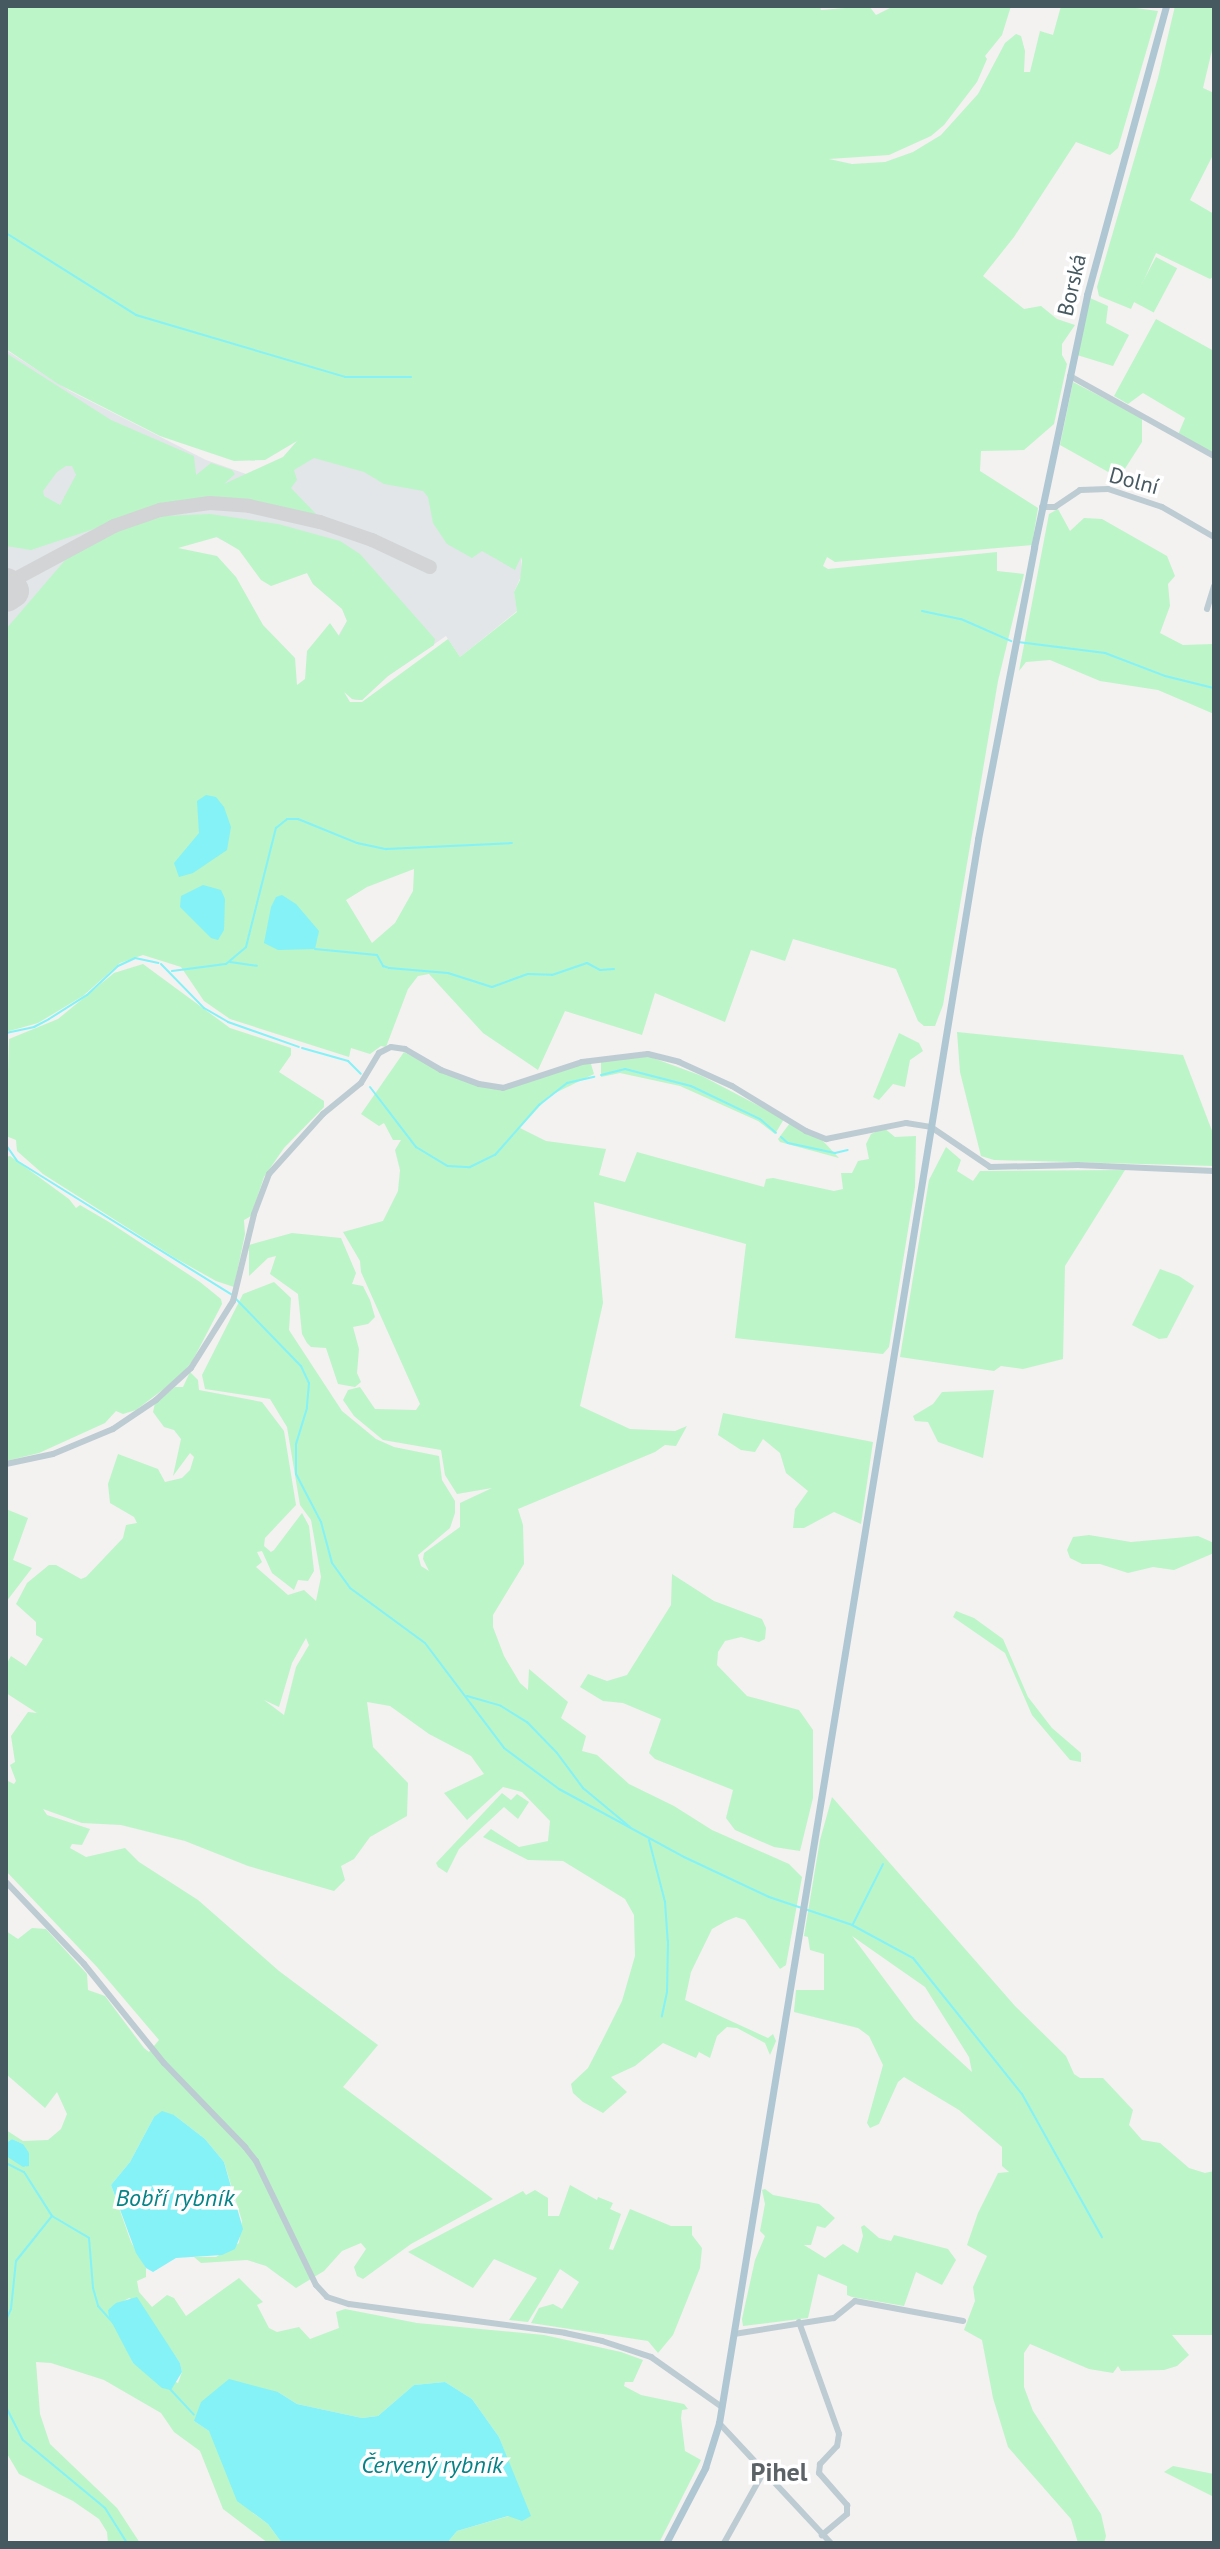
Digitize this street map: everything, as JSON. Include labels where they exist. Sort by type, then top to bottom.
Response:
[{"type":"main road","name":"Borská","points":[[666,2543],[705,2468],[719,2423],[972,869],[1070,376],[1105,223],[1166,6]]},
{"type":"street","points":[[1070,376],[1214,456]]},
{"type":"street","name":"Dolní","points":[[1042,507],[1055,507],[1080,490],[1108,489],[1162,507],[1213,538]]},
{"type":"street","points":[[1207,609],[1214,586]]},
{"type":"street","points":[[6,1464],[53,1454],[113,1429],[156,1400],[191,1368],[233,1301],[254,1214],[269,1174],[323,1114],[361,1083],[379,1053],[391,1047],[405,1049],[441,1070],[479,1084],[503,1088],[582,1062],[648,1054],[679,1062],[732,1086],[806,1131],[826,1139],[839,1139],[888,1124],[931,1127],[990,1167],[1078,1165],[1214,1171]]},
{"type":"street","points":[[6,1882],[84,1964],[164,2063],[256,2161],[316,2285],[327,2297],[338,2302],[602,2341],[651,2357],[722,2407]]},
{"type":"street","points":[[734,2334],[834,2318],[855,2301],[963,2321]]},
{"type":"street","points":[[799,2322],[839,2434],[837,2446],[820,2464],[819,2473],[847,2505],[847,2514],[822,2535]]},
{"type":"street","points":[[719,2423],[831,2543]]},
{"type":"street","points":[[724,2543],[763,2473]]},
{"type":"shaded area","points":[[6,350],[70,391],[206,460],[249,475],[409,418],[521,555],[522,574],[514,592],[517,611],[460,657],[446,636],[388,676],[362,700],[356,700],[352,699],[338,636],[347,621],[342,608],[313,584],[307,573],[292,576],[216,537],[133,541],[6,629]]},
{"type":"green space","points":[[6,6],[820,6],[821,10],[869,6],[876,15],[894,6],[1011,6],[1002,35],[985,56],[987,59],[977,82],[944,125],[931,136],[889,155],[829,159],[852,164],[885,162],[913,152],[941,135],[978,94],[1005,43],[1016,34],[1021,36],[1025,51],[1024,72],[1030,72],[1040,31],[1053,35],[1061,6],[1121,6],[1158,11],[1118,148],[1110,155],[1076,142],[1014,237],[983,276],[1024,309],[1041,306],[1057,319],[1075,325],[1062,344],[1062,355],[1067,364],[1054,424],[1024,450],[981,451],[980,471],[1038,508],[1032,545],[835,562],[827,557],[823,566],[828,569],[997,552],[997,571],[1024,574],[998,681],[943,1005],[935,1026],[924,1026],[918,1021],[896,969],[793,939],[785,961],[751,950],[725,1022],[655,993],[642,1035],[565,1011],[538,1070],[483,1033],[429,974],[418,976],[408,989],[386,1047],[381,1046],[370,1054],[351,1048],[349,1057],[230,1019],[204,1001],[181,967],[143,955],[120,963],[83,996],[38,1023],[6,1032],[6,629],[85,537],[165,516],[210,514],[278,524],[340,541],[360,554],[435,639],[434,645],[388,676],[362,700],[352,699],[344,692],[350,702],[362,702],[448,639],[460,657],[517,612],[514,592],[520,580],[522,561],[521,557],[515,570],[482,551],[472,558],[447,544],[433,523],[428,497],[423,491],[384,484],[364,472],[314,458],[294,470],[297,480],[291,488],[316,514],[313,522],[248,510],[197,505],[154,509],[31,550],[6,546],[6,353],[111,420],[194,456],[196,475],[211,463],[232,470],[235,474],[224,484],[283,457],[297,441],[265,460],[234,461],[160,436],[58,384],[6,349]],"holes":[[[72,466],[76,475],[60,505],[44,496],[43,491],[57,472]],[[217,537],[239,550],[261,580],[271,586],[307,573],[313,584],[342,609],[347,621],[339,636],[330,623],[307,651],[305,679],[297,685],[295,658],[263,625],[236,577],[217,556],[178,548]],[[414,869],[413,891],[395,923],[372,943],[346,900],[367,887]]]},
{"type":"green space","points":[[1175,6],[1214,7],[1214,42],[1203,88],[1214,93],[1214,153],[1190,200],[1214,214],[1214,276],[1210,279],[1156,253],[1131,309],[1099,296],[1097,287],[1158,78]]},
{"type":"green space","points":[[1156,257],[1177,268],[1154,312],[1133,301]]},
{"type":"green space","points":[[1090,298],[1108,306],[1106,323],[1129,335],[1113,366],[1077,355]]},
{"type":"green space","points":[[1156,319],[1214,351],[1214,453],[1178,435],[1185,418],[1143,393],[1128,404],[1114,396]]},
{"type":"green space","points":[[1073,382],[1142,418],[1142,442],[1119,478],[1060,445]]},
{"type":"green space","points":[[1058,509],[1070,531],[1084,518],[1102,519],[1167,556],[1175,576],[1168,584],[1170,606],[1160,633],[1183,645],[1214,644],[1214,714],[1158,690],[1100,681],[1050,660],[1026,662],[1019,671],[1049,514]]},
{"type":"green space","points":[[143,964],[230,1028],[291,1048],[291,1055],[279,1072],[324,1101],[324,1107],[284,1148],[264,1177],[251,1216],[244,1220],[245,1234],[234,1287],[216,1281],[175,1258],[43,1174],[17,1151],[16,1140],[6,1136],[9,1039],[58,1019],[114,973]]},
{"type":"green space","points":[[957,1032],[1183,1055],[1214,1136],[1214,1166],[994,1160],[981,1156],[960,1072]]},
{"type":"green space","points":[[899,1033],[919,1043],[923,1051],[910,1060],[905,1087],[893,1084],[879,1100],[873,1097]]},
{"type":"green space","points":[[404,1052],[446,1074],[501,1090],[584,1063],[591,1064],[594,1074],[549,1096],[520,1128],[546,1141],[606,1149],[599,1175],[625,1182],[637,1152],[764,1187],[766,1179],[773,1178],[834,1191],[843,1189],[841,1173],[852,1173],[858,1161],[869,1159],[866,1144],[871,1134],[884,1128],[895,1137],[916,1136],[915,1187],[889,1347],[883,1354],[735,1338],[746,1244],[594,1202],[603,1303],[580,1406],[630,1429],[675,1431],[687,1426],[676,1446],[665,1445],[655,1452],[518,1509],[523,1525],[524,1564],[493,1615],[493,1627],[504,1656],[520,1683],[528,1690],[529,1669],[568,1702],[561,1718],[586,1736],[582,1751],[597,1755],[629,1784],[674,1806],[712,1830],[789,1864],[802,1877],[786,1965],[780,1969],[745,1920],[736,1917],[712,1929],[691,1972],[685,2000],[768,2038],[773,2034],[776,2041],[770,2055],[765,2043],[737,2028],[727,2027],[717,2036],[710,2058],[699,2052],[696,2058],[663,2043],[635,2066],[611,2077],[627,2092],[603,2113],[573,2093],[571,2084],[588,2068],[622,2001],[635,1956],[634,1915],[625,1899],[563,1861],[528,1860],[483,1837],[491,1829],[519,1847],[548,1841],[550,1821],[522,1792],[503,1787],[467,1820],[444,1793],[484,1774],[471,1756],[429,1734],[390,1706],[367,1702],[373,1747],[408,1783],[407,1816],[370,1837],[354,1859],[341,1866],[345,1880],[334,1891],[248,1866],[185,1841],[121,1825],[82,1823],[43,1809],[47,1815],[90,1829],[82,1845],[72,1844],[70,1848],[86,1857],[125,1848],[139,1862],[198,1900],[279,1971],[378,2045],[343,2087],[493,2199],[411,2244],[363,2279],[357,2276],[354,2267],[366,2249],[361,2243],[342,2251],[324,2271],[296,2288],[266,2266],[247,2260],[201,2263],[194,2257],[216,2257],[239,2243],[242,2221],[224,2162],[205,2139],[174,2115],[154,2117],[130,2162],[111,2185],[131,2242],[146,2268],[146,2277],[137,2281],[139,2292],[152,2307],[167,2295],[174,2298],[186,2316],[239,2278],[263,2302],[257,2305],[269,2328],[277,2332],[299,2327],[310,2339],[339,2328],[336,2312],[345,2309],[417,2323],[544,2335],[643,2360],[633,2382],[625,2382],[624,2386],[641,2395],[684,2404],[688,2409],[682,2410],[681,2418],[685,2451],[701,2460],[659,2543],[447,2543],[457,2531],[509,2516],[526,2507],[499,2437],[472,2399],[445,2382],[414,2385],[378,2416],[362,2418],[297,2404],[278,2392],[194,2421],[209,2431],[253,2513],[268,2524],[282,2543],[268,2543],[223,2509],[200,2451],[174,2432],[161,2413],[104,2380],[51,2363],[36,2362],[40,2414],[50,2444],[117,2508],[140,2543],[108,2543],[107,2532],[99,2519],[73,2501],[19,2474],[6,2452],[6,2156],[26,2167],[23,2144],[12,2139],[6,2143],[6,2130],[23,2141],[48,2140],[61,2129],[67,2114],[57,2092],[45,2108],[6,2074],[6,1931],[18,1939],[32,1928],[46,1929],[87,1974],[88,1990],[105,1996],[144,2048],[149,2052],[159,2040],[97,1967],[6,1871],[6,1780],[14,1784],[16,1781],[10,1765],[15,1762],[11,1736],[28,1712],[37,1713],[6,1693],[6,1665],[11,1656],[26,1666],[43,1639],[36,1635],[36,1622],[16,1604],[27,1583],[49,1565],[56,1565],[81,1579],[86,1577],[123,1538],[126,1525],[137,1523],[134,1517],[110,1503],[108,1484],[118,1454],[158,1469],[165,1482],[182,1478],[190,1470],[194,1457],[190,1453],[173,1476],[181,1439],[174,1430],[164,1427],[153,1412],[155,1403],[175,1387],[183,1387],[190,1372],[198,1380],[199,1390],[262,1402],[284,1431],[296,1505],[265,1538],[264,1546],[271,1552],[274,1550],[302,1513],[309,1526],[314,1571],[308,1581],[298,1580],[294,1590],[272,1573],[262,1551],[257,1552],[262,1562],[256,1567],[288,1595],[304,1590],[316,1601],[321,1577],[311,1520],[300,1505],[287,1427],[270,1399],[205,1389],[202,1375],[243,1294],[274,1282],[291,1298],[289,1330],[342,1411],[376,1439],[394,1447],[439,1456],[442,1480],[455,1501],[455,1513],[450,1528],[418,1555],[421,1566],[429,1571],[423,1559],[424,1553],[460,1527],[460,1503],[492,1488],[457,1494],[445,1475],[441,1450],[383,1440],[354,1416],[343,1400],[348,1390],[360,1387],[375,1409],[416,1410],[420,1404],[361,1272],[360,1261],[343,1232],[383,1221],[398,1191],[400,1170],[395,1150],[401,1140],[393,1140],[384,1123],[379,1126],[361,1114]],"holes":[[[306,1638],[309,1645],[296,1667],[284,1715],[264,1700],[279,1707],[292,1663]],[[129,2298],[138,2302],[180,2363],[182,2372],[178,2383],[133,2363],[108,2310]]]},
{"type":"green space","points":[[645,1055],[702,1076],[784,1119],[775,1134],[758,1121],[680,1086],[620,1073],[601,1077],[601,1062]]},
{"type":"green space","points":[[790,1123],[822,1140],[839,1158],[780,1142],[778,1139]]},
{"type":"green space","points":[[946,1147],[961,1160],[957,1171],[973,1181],[980,1171],[1125,1170],[1065,1266],[1063,1359],[1023,1369],[1001,1366],[994,1371],[900,1357],[929,1180]]},
{"type":"green space","points":[[10,1156],[69,1199],[76,1208],[80,1205],[109,1222],[200,1282],[221,1299],[222,1304],[192,1362],[177,1379],[136,1410],[123,1414],[116,1411],[105,1423],[39,1453],[6,1461],[6,1157]]},
{"type":"green space","points":[[292,1233],[341,1238],[356,1273],[352,1284],[363,1286],[370,1300],[375,1317],[368,1324],[353,1327],[359,1349],[357,1373],[361,1382],[355,1387],[338,1384],[326,1348],[311,1347],[307,1343],[302,1334],[298,1294],[270,1274],[276,1256],[268,1258],[249,1276],[249,1245]]},
{"type":"green space","points":[[1160,1269],[1194,1286],[1167,1338],[1159,1339],[1132,1325]]},
{"type":"green space","points":[[994,1390],[983,1458],[938,1442],[928,1422],[915,1421],[913,1416],[933,1404],[942,1392]]},
{"type":"green space","points":[[723,1413],[873,1442],[861,1524],[834,1512],[804,1528],[793,1528],[795,1509],[808,1491],[786,1473],[780,1453],[763,1439],[755,1452],[741,1450],[718,1435]]},
{"type":"green space","points":[[6,1509],[28,1518],[13,1560],[32,1568],[6,1602]]},
{"type":"green space","points":[[1089,1535],[1131,1542],[1198,1536],[1214,1543],[1214,1553],[1174,1570],[1153,1567],[1128,1573],[1100,1564],[1082,1564],[1070,1558],[1067,1550],[1073,1537]]},
{"type":"green space","points":[[672,1574],[714,1601],[762,1619],[766,1628],[765,1639],[759,1642],[741,1637],[725,1641],[718,1652],[717,1665],[747,1696],[799,1710],[813,1730],[813,1798],[800,1851],[774,1847],[735,1830],[726,1818],[733,1790],[655,1759],[649,1753],[661,1719],[623,1703],[603,1701],[580,1687],[588,1674],[607,1681],[627,1675],[671,1605]]},
{"type":"green space","points":[[956,1611],[974,1618],[1003,1639],[1028,1697],[1052,1728],[1081,1753],[1081,1762],[1070,1760],[1032,1715],[1005,1653],[953,1617]]},
{"type":"green space","points":[[502,1793],[511,1800],[517,1794],[529,1802],[518,1819],[504,1807],[459,1849],[447,1873],[438,1867],[436,1863]]},
{"type":"green space","points":[[832,1797],[1015,2006],[1066,2056],[1074,2074],[1080,2078],[1103,2078],[1133,2110],[1129,2125],[1142,2140],[1160,2143],[1189,2168],[1205,2173],[1214,2171],[1214,2335],[1172,2335],[1189,2355],[1177,2366],[1164,2370],[1121,2371],[1118,2366],[1113,2373],[1089,2369],[1030,2344],[1024,2353],[1024,2387],[1033,2411],[1101,2514],[1106,2536],[1104,2543],[1078,2543],[1071,2519],[1008,2447],[993,2398],[982,2340],[964,2330],[975,2301],[973,2287],[987,2256],[967,2245],[978,2213],[998,2173],[1009,2172],[1002,2166],[1002,2147],[959,2110],[904,2077],[898,2082],[879,2124],[870,2128],[867,2123],[883,2065],[869,2036],[858,2028],[794,2012],[796,1990],[824,1990],[824,1954],[810,1950],[808,1937],[804,1936],[820,1840]],"holes":[[[852,1936],[925,1987],[969,2057],[972,2072],[914,2019]]]},
{"type":"green space","points":[[570,2185],[597,2200],[598,2197],[613,2203],[610,2209],[621,2214],[609,2249],[613,2250],[630,2209],[671,2226],[692,2226],[692,2235],[702,2248],[700,2268],[673,2335],[658,2353],[648,2341],[531,2323],[539,2308],[553,2304],[562,2309],[579,2282],[560,2269],[528,2322],[509,2320],[537,2278],[494,2259],[473,2288],[408,2252],[523,2191],[526,2195],[535,2190],[548,2198],[548,2216],[559,2216]]},
{"type":"green space","points":[[762,2190],[773,2195],[819,2204],[835,2218],[825,2228],[817,2226],[811,2245],[804,2245],[825,2258],[843,2244],[858,2253],[863,2236],[861,2227],[864,2225],[879,2238],[891,2241],[894,2235],[948,2249],[956,2260],[942,2285],[916,2272],[904,2306],[852,2297],[847,2295],[847,2286],[818,2274],[808,2318],[743,2326],[755,2260],[765,2236],[760,2231],[765,2204]]},
{"type":"green space","points":[[1173,2466],[1214,2474],[1214,2497],[1164,2472]]},
{"type":"water","points":[[206,795],[216,797],[224,807],[231,827],[227,850],[193,873],[179,877],[174,863],[199,833],[197,801]]},
{"type":"water","points":[[203,885],[221,890],[225,899],[224,930],[218,940],[211,938],[180,907],[181,896]]},
{"type":"water","points":[[282,895],[296,904],[319,931],[315,949],[278,950],[264,943],[271,907],[276,897]]},
{"type":"water","name":"Bobří rybník","points":[[162,2111],[174,2115],[205,2139],[224,2162],[243,2229],[235,2249],[222,2255],[176,2258],[153,2272],[146,2268],[136,2253],[111,2185],[130,2162],[154,2117]]},
{"type":"water","points":[[12,2139],[23,2144],[29,2153],[29,2166],[23,2167],[6,2156],[6,2143]]},
{"type":"water","points":[[137,2297],[180,2363],[182,2372],[171,2390],[162,2388],[133,2363],[109,2317],[108,2310],[116,2303]]},
{"type":"water","name":"Červený rybník","points":[[229,2379],[278,2392],[297,2404],[362,2418],[378,2416],[414,2385],[445,2382],[472,2399],[499,2437],[531,2516],[522,2521],[508,2516],[457,2531],[447,2543],[282,2543],[268,2524],[237,2501],[209,2431],[194,2421],[201,2402]]},
{"type":"waterway","points":[[6,233],[136,315],[345,377],[411,377]]},
{"type":"waterway","points":[[922,611],[961,619],[1011,641]]},
{"type":"waterway","points":[[1018,642],[1105,653],[1165,676],[1214,688]]},
{"type":"waterway","points":[[172,971],[226,964],[246,947],[276,828],[287,819],[298,819],[357,843],[386,849],[512,843]]},
{"type":"waterway","points":[[315,949],[377,955],[383,966],[389,968],[448,973],[492,987],[528,974],[552,975],[587,963],[600,970],[614,969]]},
{"type":"waterway","points":[[6,1033],[34,1027],[49,1019],[87,995],[118,966],[135,958],[158,963]]},
{"type":"waterway","points":[[230,962],[257,966]]},
{"type":"waterway","points":[[161,964],[204,1008],[228,1022],[299,1047]]},
{"type":"waterway","points":[[302,1048],[348,1061],[361,1074]]},
{"type":"waterway","points":[[601,1075],[625,1069],[691,1086],[760,1119],[776,1133]]},
{"type":"waterway","points":[[370,1087],[416,1147],[448,1166],[470,1167],[495,1155],[539,1105],[567,1083],[594,1077]]},
{"type":"waterway","points":[[781,1137],[788,1143],[835,1153],[848,1150]]},
{"type":"waterway","points":[[6,1145],[17,1161],[231,1294]]},
{"type":"waterway","points":[[235,1298],[301,1366],[309,1383],[307,1408],[296,1444],[296,1474],[321,1522],[332,1563],[350,1588],[425,1643],[504,1748],[559,1789],[684,1857],[769,1897],[852,1925],[913,1958],[1022,2094],[1102,2237]]},
{"type":"waterway","points":[[467,1696],[501,1706],[527,1722],[557,1753],[583,1788],[630,1827]]},
{"type":"waterway","points":[[649,1840],[665,1902],[668,1941],[667,1992],[662,2016]]},
{"type":"waterway","points":[[853,1924],[883,1864]]},
{"type":"waterway","points":[[6,2163],[24,2172],[52,2216],[89,2238],[93,2288],[98,2306],[114,2324]]},
{"type":"waterway","points":[[6,2320],[11,2309],[16,2261],[52,2216]]},
{"type":"waterway","points":[[170,2389],[194,2415]]},
{"type":"waterway","points":[[6,2407],[23,2440],[105,2508],[127,2543]]},
{"type":"taxiway","points":[[6,584],[114,526],[160,510],[210,503],[249,506],[320,522],[372,540],[430,567]]},
{"type":"runway","points":[[6,585],[12,591],[6,595]]},
{"type":"district","name":"Pihel","points":[[779,2472]]}]
